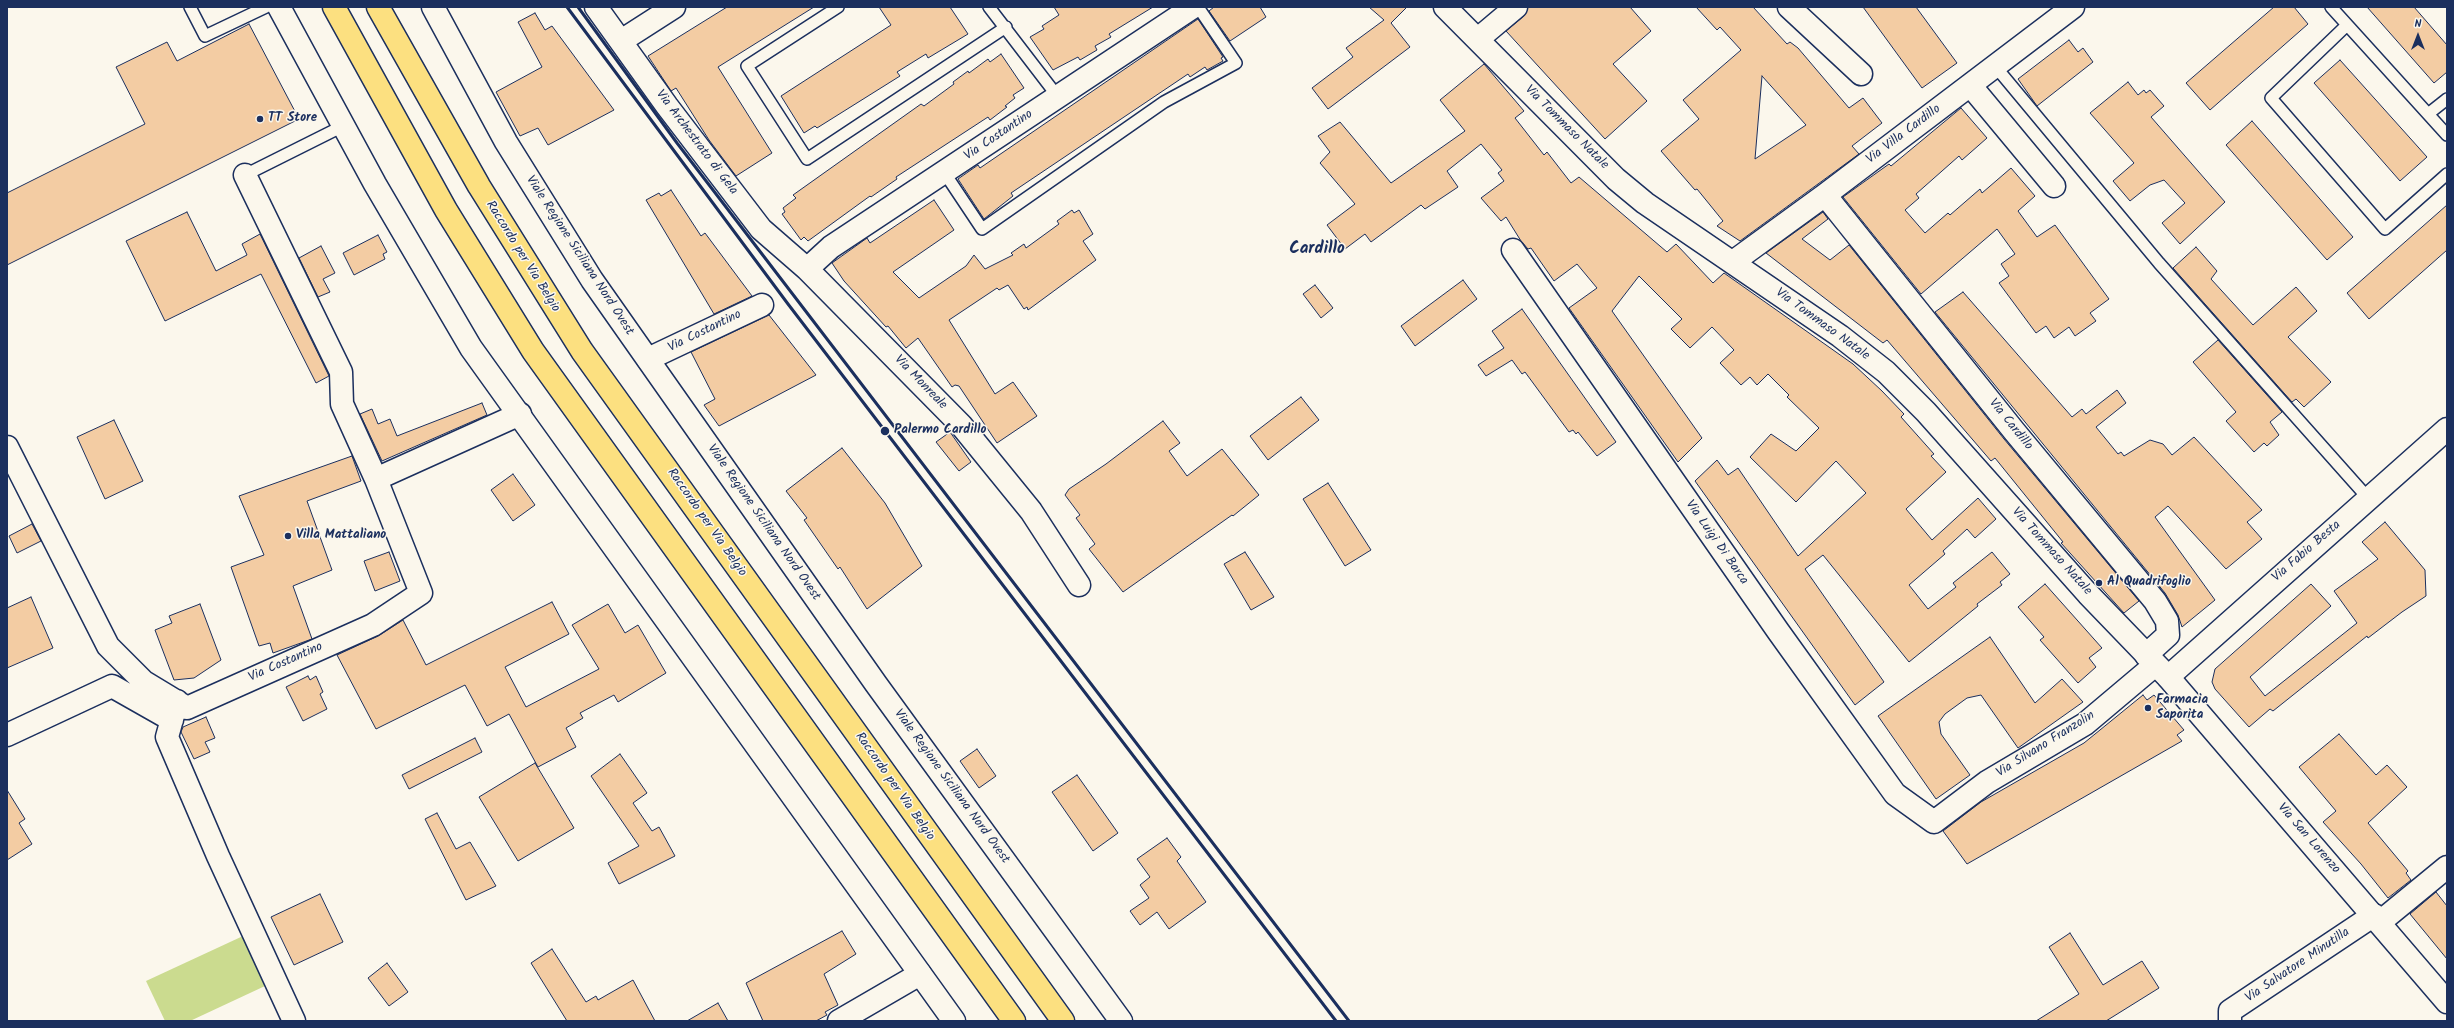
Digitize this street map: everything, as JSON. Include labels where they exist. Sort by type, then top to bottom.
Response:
[{"type":"highway","points":[[334,7],[446,210],[533,351],[1014,1021]]},
{"type":"highway","name":"Raccordo per Via Belgio","points":[[378,7],[479,186],[582,351],[1062,1021]]},
{"type":"street","points":[[279,7],[343,126],[471,348],[520,414],[954,1021]]},
{"type":"street","name":"Viale Regione Siciliana Nord Ovest","points":[[433,7],[506,142],[592,280],[876,684],[1121,1021]]},
{"type":"street","name":"Via Archestrato di Gela","points":[[596,7],[761,229],[807,269]]},
{"type":"street","points":[[620,40],[674,7]]},
{"type":"street","name":"Via Costantino","points":[[807,269],[831,247],[1193,7]]},
{"type":"street","name":"Via Tommaso Natale","points":[[1445,7],[1616,179],[1645,203],[1840,336],[1886,372],[1926,412],[2088,594],[2156,666]]},
{"type":"street","points":[[1478,39],[1516,7]]},
{"type":"street","points":[[1789,7],[1861,74]]},
{"type":"street","name":"Via Villa Cardillo","points":[[1733,262],[1825,195],[2073,7]]},
{"type":"street","points":[[1970,85],[2054,186]]},
{"type":"street","points":[[245,175],[342,372],[342,404],[376,479],[520,414]]},
{"type":"street","name":"Via Cardillo","points":[[1825,195],[2014,430],[2155,601],[2167,622],[2168,634],[2156,666]]},
{"type":"street","name":"Via Luigi Di Barca","points":[[1513,250],[1778,631],[1895,794],[1934,822]]},
{"type":"street","name":"Via Monreale","points":[[807,269],[961,425],[1032,511],[1079,585]]},
{"type":"street","name":"Via Costantino","points":[[648,359],[762,305]]},
{"type":"street","name":"Via Fabio Besta","points":[[2156,666],[2368,498],[2447,429]]},
{"type":"street","name":"Via Costantino","points":[[7,447],[108,646],[174,711],[187,708],[373,625],[421,593],[376,479]]},
{"type":"street","name":"Via Silvano Franzolin","points":[[1934,822],[1987,782],[2085,724],[2156,666]]},
{"type":"street","name":"Via San Lorenzo","points":[[2156,666],[2377,919],[2447,1002]]},
{"type":"street","points":[[7,735],[112,686],[174,711],[166,737],[218,856],[294,1021]]},
{"type":"street","points":[[2377,919],[2447,868]]},
{"type":"street","name":"Via Salvatore Minutilla","points":[[2230,1021],[2230,1012],[2377,919]]},
{"type":"street","points":[[839,1021],[920,974]]},
{"type":"lane","points":[[190,7],[205,36],[266,7]]},
{"type":"lane","points":[[838,7],[747,66],[807,159],[1006,27]]},
{"type":"lane","points":[[989,7],[1006,27],[1058,97]]},
{"type":"lane","points":[[944,172],[982,229],[1164,102],[1236,63],[1198,7]]},
{"type":"lane","points":[[2331,7],[2447,135]]},
{"type":"lane","points":[[2347,25],[2271,98],[2385,230],[2447,174]]},
{"type":"lane","points":[[1995,66],[2159,263],[2368,498]]},
{"type":"lane","points":[[2428,114],[2447,99]]},
{"type":"lane","points":[[245,175],[343,126]]},
{"type":"green space","points":[[243,936],[265,986],[190,1021],[165,1021],[146,981]]},
{"type":"building","points":[[727,7],[814,7],[718,67],[772,153],[736,176],[709,140],[676,88],[671,91],[648,56]]},
{"type":"building","points":[[879,7],[950,7],[968,34],[928,58],[926,54],[897,72],[900,76],[817,128],[815,126],[804,133],[781,96],[891,25]]},
{"type":"building","points":[[1054,7],[1153,7],[1109,34],[1111,37],[1095,46],[1097,50],[1080,60],[1078,57],[1053,70],[1030,37],[1044,29],[1042,26],[1059,15]]},
{"type":"building","points":[[1214,7],[1260,7],[1266,17],[1230,41],[1209,11]]},
{"type":"building","points":[[1369,7],[1407,7],[1391,23],[1410,47],[1328,109],[1312,88],[1353,57],[1346,48],[1384,20]]},
{"type":"building","points":[[1528,7],[1630,7],[1651,31],[1613,64],[1647,101],[1605,139],[1506,31],[1524,16]]},
{"type":"building","points":[[1696,7],[1753,7],[1787,44],[1790,42],[1798,48],[1849,108],[1863,98],[1882,123],[1852,146],[1859,154],[1740,241],[1717,226],[1723,221],[1697,189],[1695,190],[1661,151],[1699,119],[1683,100],[1741,50],[1720,27],[1717,30]],"holes":[[[1762,76],[1806,125],[1755,159]]]},
{"type":"building","points":[[1863,7],[1916,7],[1957,63],[1922,88]]},
{"type":"building","points":[[2274,7],[2294,7],[2308,24],[2210,110],[2186,83]]},
{"type":"building","points":[[2367,7],[2414,7],[2447,45],[2447,72],[2434,83]]},
{"type":"building","points":[[535,13],[545,30],[552,26],[614,110],[548,145],[538,128],[520,136],[496,92],[542,67],[518,22]]},
{"type":"building","points":[[1198,19],[1223,57],[1221,58],[1223,61],[1207,70],[1205,67],[1190,77],[1188,74],[1011,193],[1013,196],[984,219],[958,179],[978,165],[980,168]]},
{"type":"building","points":[[249,24],[299,119],[7,265],[7,193],[145,124],[116,67],[167,42],[177,61]]},
{"type":"building","points":[[2069,40],[2078,52],[2083,48],[2093,62],[2037,106],[2018,79]]},
{"type":"building","points":[[1001,54],[1024,88],[1013,95],[1015,98],[1005,106],[1007,107],[990,120],[988,117],[896,177],[897,179],[871,197],[870,196],[808,241],[804,237],[801,240],[782,214],[785,212],[783,208],[796,198],[793,195],[921,104],[924,106],[954,84],[953,82],[968,71],[969,73],[988,59],[990,62]]},
{"type":"building","points":[[2340,60],[2427,157],[2400,181],[2314,83]]},
{"type":"building","points":[[1484,64],[1524,111],[1515,118],[1544,155],[1547,152],[1571,183],[1579,177],[1667,252],[1676,244],[1713,283],[1724,273],[1853,364],[1904,414],[1901,417],[1934,454],[1931,456],[1946,472],[1906,509],[1932,540],[1978,498],[1996,519],[1975,538],[1967,529],[1943,551],[1945,554],[1909,585],[1928,609],[1956,587],[1953,583],[1992,552],[2010,574],[2000,582],[2002,585],[1977,604],[1978,606],[1909,662],[1823,555],[1805,569],[1884,682],[1855,705],[1695,481],[1717,460],[1728,475],[1738,468],[1798,556],[1866,493],[1836,461],[1796,502],[1750,457],[1771,434],[1796,451],[1819,428],[1787,397],[1789,395],[1768,374],[1757,385],[1750,377],[1741,385],[1720,363],[1734,350],[1712,327],[1690,348],[1671,329],[1682,319],[1639,276],[1612,311],[1702,438],[1678,462],[1569,308],[1597,288],[1577,264],[1554,281],[1531,248],[1528,249],[1521,241],[1506,217],[1501,221],[1481,198],[1504,181],[1498,173],[1502,170],[1481,144],[1447,171],[1458,187],[1425,209],[1421,205],[1371,242],[1365,234],[1345,249],[1327,225],[1355,204],[1320,163],[1330,152],[1318,136],[1340,122],[1391,183],[1465,131],[1440,100]]},
{"type":"building","points":[[2128,82],[2138,95],[2144,90],[2146,93],[2150,90],[2164,106],[2151,117],[2225,202],[2180,244],[2162,223],[2185,203],[2164,180],[2150,185],[2130,201],[2113,181],[2134,163],[2090,113]]},
{"type":"building","points":[[1961,108],[1987,138],[1962,160],[1959,156],[1916,194],[1919,198],[1905,210],[1925,233],[1948,213],[1950,215],[1980,189],[1982,193],[2011,168],[2035,196],[2018,211],[2037,237],[2055,225],[2109,299],[2090,313],[2096,321],[2075,336],[2069,327],[2054,338],[2046,326],[2036,333],[1999,283],[2009,276],[2001,264],[2015,254],[1997,229],[1921,294],[1843,197],[1889,164],[1891,166]]},
{"type":"building","points":[[2252,121],[2353,237],[2327,260],[2226,145]]},
{"type":"building","points":[[671,190],[701,236],[705,233],[752,296],[714,314],[646,200],[659,193],[661,196]]},
{"type":"building","points":[[934,200],[954,230],[893,272],[919,298],[966,266],[974,255],[985,269],[1013,255],[1011,253],[1024,244],[1026,248],[1059,224],[1057,221],[1072,210],[1074,213],[1079,210],[1093,234],[1083,241],[1096,260],[1028,310],[1027,307],[1024,309],[1008,285],[999,290],[997,288],[949,320],[995,394],[1013,382],[1037,416],[997,443],[959,386],[955,385],[952,387],[918,338],[906,348],[888,326],[886,327],[844,281],[832,263],[867,238],[870,243]]},
{"type":"building","points":[[2447,205],[2447,250],[2369,319],[2347,293]]},
{"type":"building","points":[[187,212],[216,271],[247,255],[242,244],[260,234],[329,376],[316,383],[261,274],[165,321],[126,241]]},
{"type":"building","points":[[1823,212],[1828,219],[1802,239],[1830,260],[1849,245],[2004,439],[2139,601],[2124,613],[2061,543],[2063,542],[1995,458],[1991,461],[1887,340],[1883,343],[1766,253]]},
{"type":"building","points":[[378,235],[387,252],[383,254],[385,259],[354,275],[343,253]]},
{"type":"building","points":[[321,246],[335,273],[323,279],[330,292],[318,297],[299,258]]},
{"type":"building","points":[[2196,247],[2217,271],[2211,279],[2253,325],[2296,287],[2317,311],[2288,337],[2331,382],[2304,407],[2296,399],[2292,402],[2173,268]]},
{"type":"building","points":[[1463,280],[1477,299],[1415,346],[1401,326]]},
{"type":"building","points":[[1315,285],[1333,308],[1321,318],[1303,294]]},
{"type":"building","points":[[1963,292],[2072,417],[2082,409],[2086,414],[2117,390],[2126,403],[2096,427],[2118,454],[2121,452],[2124,456],[2150,440],[2163,444],[2172,455],[2194,437],[2262,510],[2247,522],[2262,539],[2226,569],[2168,506],[2155,517],[2215,600],[2182,627],[2178,615],[2165,593],[1935,312]]},
{"type":"building","points":[[1522,309],[1616,442],[1597,456],[1578,432],[1576,434],[1573,430],[1569,432],[1525,372],[1522,374],[1512,360],[1486,376],[1478,365],[1504,348],[1492,331]]},
{"type":"building","points":[[769,315],[816,375],[719,426],[704,405],[715,399],[691,352]]},
{"type":"building","points":[[2218,340],[2282,412],[2270,422],[2279,435],[2267,446],[2264,443],[2254,452],[2226,421],[2236,412],[2193,362]]},
{"type":"building","points":[[1301,397],[1319,420],[1268,460],[1250,436]]},
{"type":"building","points":[[482,403],[487,415],[382,461],[360,414],[372,409],[378,424],[390,419],[397,436]]},
{"type":"building","points":[[114,420],[143,481],[105,499],[77,437]]},
{"type":"building","points":[[1163,421],[1180,443],[1169,451],[1187,476],[1222,449],[1259,495],[1233,516],[1232,515],[1123,592],[1089,549],[1095,544],[1076,518],[1080,515],[1065,495],[1069,489],[1106,464]]},
{"type":"building","points":[[950,432],[971,462],[959,471],[936,442]]},
{"type":"building","points":[[842,448],[885,503],[922,566],[867,609],[840,567],[838,569],[804,520],[807,518],[786,491]]},
{"type":"building","name":"Villa Mattaliano","points":[[352,456],[361,481],[307,501],[332,570],[293,586],[312,639],[273,653],[270,643],[259,646],[231,567],[264,555],[239,496]]},
{"type":"building","points":[[513,474],[535,505],[513,521],[491,490]]},
{"type":"building","points":[[1328,483],[1371,550],[1345,566],[1303,499]]},
{"type":"building","points":[[2385,522],[2425,570],[2426,596],[2368,638],[2367,636],[2273,711],[2270,709],[2249,727],[2215,689],[2212,682],[2215,669],[2311,584],[2331,606],[2250,677],[2265,696],[2357,623],[2334,591],[2378,559],[2362,542]]},
{"type":"building","points":[[32,524],[41,541],[17,553],[9,536]]},
{"type":"building","points":[[389,552],[400,581],[375,591],[364,561]]},
{"type":"building","points":[[1245,552],[1274,597],[1251,610],[1224,564]]},
{"type":"building","points":[[2045,584],[2102,648],[2089,658],[2096,667],[2078,683],[2040,640],[2044,637],[2018,607]]},
{"type":"building","points":[[31,597],[53,648],[7,668],[7,608]]},
{"type":"building","points":[[552,602],[569,634],[505,667],[526,707],[599,669],[572,625],[608,604],[625,633],[638,625],[666,673],[618,702],[614,695],[580,713],[583,718],[566,728],[576,747],[538,767],[509,714],[487,726],[465,685],[376,729],[337,655],[378,636],[403,620],[426,665]]},
{"type":"building","points":[[200,604],[221,660],[194,678],[174,680],[155,630],[172,623],[169,616]]},
{"type":"building","points":[[1990,637],[2035,703],[2062,679],[2083,702],[2018,748],[1981,695],[1967,698],[1945,714],[1939,722],[1941,734],[1970,775],[1936,799],[1878,716]]},
{"type":"building","points":[[308,676],[310,680],[316,676],[323,692],[320,694],[327,709],[303,721],[286,687]]},
{"type":"building","points":[[2143,695],[2147,700],[2154,695],[2184,730],[2177,735],[2182,741],[1967,864],[1943,831],[1981,802],[2084,743]]},
{"type":"building","points":[[206,717],[215,738],[205,742],[210,752],[194,759],[181,732],[183,727]]},
{"type":"building","points":[[2339,734],[2376,775],[2387,765],[2407,787],[2368,823],[2408,871],[2406,873],[2411,880],[2388,898],[2361,864],[2323,822],[2336,811],[2299,767]]},
{"type":"building","points":[[475,738],[482,752],[409,789],[402,775]]},
{"type":"building","points":[[977,749],[996,776],[979,788],[960,761]]},
{"type":"building","points":[[620,754],[647,793],[633,803],[652,831],[659,827],[675,856],[619,884],[608,863],[639,846],[591,776]]},
{"type":"building","points":[[535,763],[574,828],[518,861],[479,797]]},
{"type":"building","points":[[1077,775],[1118,833],[1093,851],[1052,792]]},
{"type":"building","points":[[7,790],[25,819],[19,823],[32,844],[7,860]]},
{"type":"building","points":[[437,813],[456,849],[470,842],[496,886],[466,900],[425,819]]},
{"type":"building","points":[[1167,838],[1181,857],[1177,861],[1206,902],[1169,929],[1157,912],[1140,925],[1130,911],[1149,898],[1140,885],[1150,877],[1137,859]]},
{"type":"building","points":[[2436,892],[2447,906],[2447,959],[2410,914]]},
{"type":"building","points":[[320,894],[343,942],[294,965],[271,917]]},
{"type":"building","points":[[842,931],[856,954],[824,974],[838,1005],[825,1012],[827,1015],[816,1021],[763,1021],[746,983]]},
{"type":"building","points":[[2070,933],[2103,985],[2142,961],[2159,988],[2106,1021],[2036,1021],[2079,994],[2049,947]]},
{"type":"building","points":[[552,949],[586,1002],[596,996],[598,1000],[633,980],[655,1021],[567,1021],[531,963]]},
{"type":"building","points":[[387,963],[408,992],[389,1006],[368,978]]},
{"type":"building","points":[[718,1003],[728,1021],[687,1021]]},
{"type":"railway","points":[[567,7],[788,304],[1336,1021]]},
{"type":"railway","points":[[578,7],[677,143],[1349,1021]]},
{"type":"place","name":"TT Store","points":[[260,119]]},
{"type":"place","name":"Palermo Cardillo","points":[[885,431]]},
{"type":"place","name":"Villa Mattaliano","points":[[288,536]]},
{"type":"place","name":"Al Quadrifoglio","points":[[2099,583]]},
{"type":"place","name":"Farmacia Saporita","points":[[2148,708]]},
{"type":"district","name":"Cardillo","points":[[1317,250]]}]
